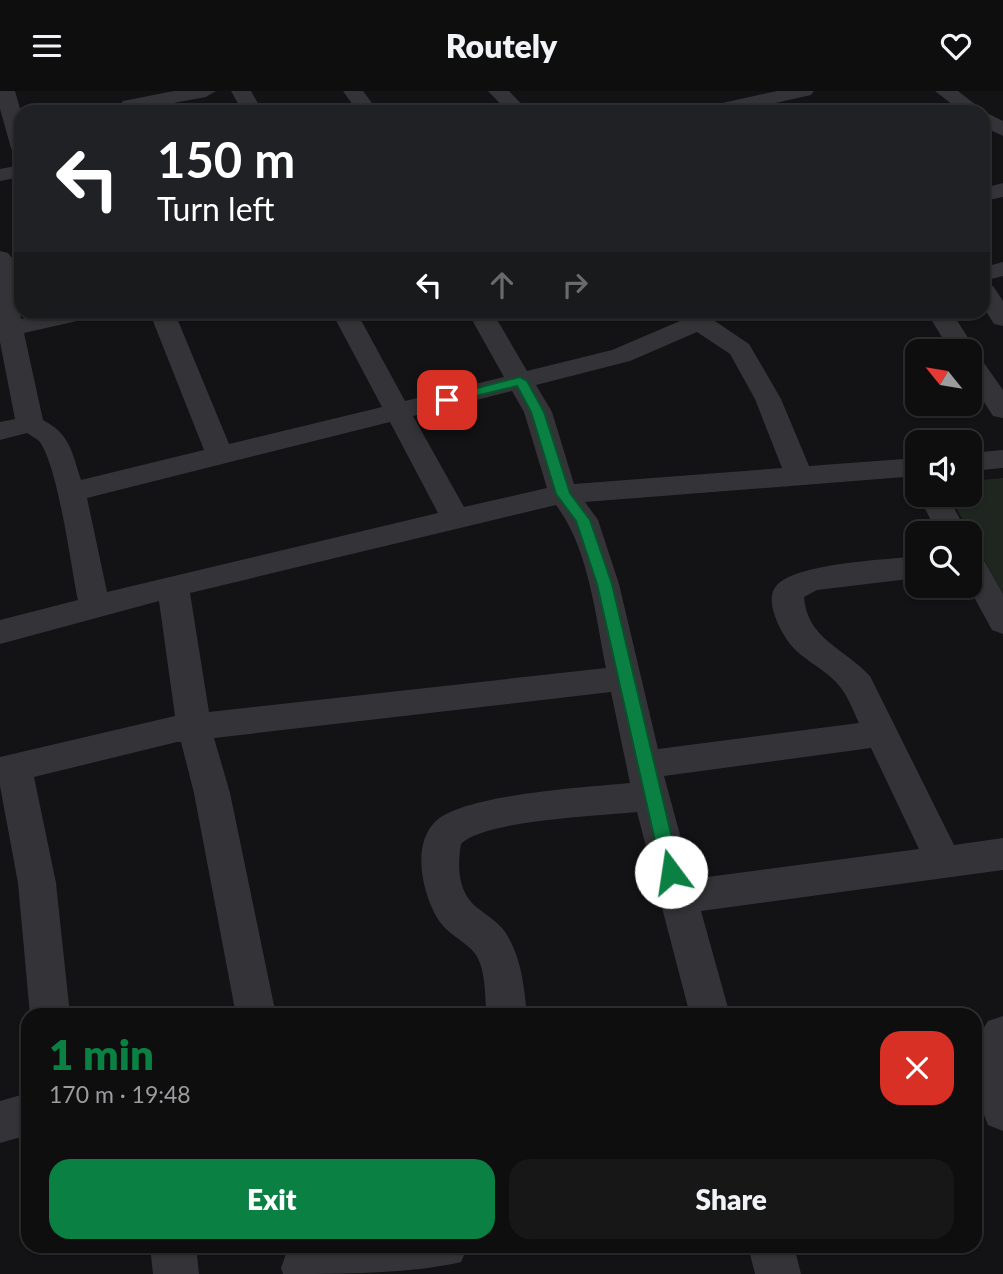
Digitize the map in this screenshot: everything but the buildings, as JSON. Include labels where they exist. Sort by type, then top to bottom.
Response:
[{"type":"street","points":[[5,91],[14,123]]},
{"type":"street","points":[[129,103],[206,91]]},
{"type":"street","points":[[498,91],[512,105]]},
{"type":"street","points":[[700,91],[713,105]]},
{"type":"street","points":[[744,105],[803,91]]},
{"type":"street","points":[[945,91],[965,105]]},
{"type":"street","points":[[0,258],[10,329],[30,424]]},
{"type":"street","points":[[990,301],[1003,319]]},
{"type":"street","points":[[10,329],[54,319]]},
{"type":"street","points":[[164,319],[220,454]]},
{"type":"street","points":[[347,319],[456,519]]},
{"type":"street","points":[[484,319],[538,412],[563,494],[583,520],[590,539],[604,584],[677,898],[708,1008]]},
{"type":"street","points":[[71,492],[621,356],[682,319]]},
{"type":"street","points":[[695,319],[740,349],[752,367],[799,476]]},
{"type":"street","points":[[943,319],[956,339]]},
{"type":"street","points":[[982,378],[1003,409]]},
{"type":"street","points":[[0,431],[30,424],[52,438],[71,492],[95,608]]},
{"type":"street","points":[[982,461],[1003,459]]},
{"type":"street","points":[[0,632],[173,586],[563,494],[905,469]]},
{"type":"street","points":[[905,568],[811,580],[788,591],[788,606],[793,622],[806,643],[848,672],[868,702],[944,862]]},
{"type":"street","points":[[982,584],[1003,622]]},
{"type":"street","points":[[173,586],[194,727],[212,793],[255,1008]]},
{"type":"street","points":[[49,1008],[37,883],[7,769],[194,727],[626,678]]},
{"type":"street","points":[[506,1008],[500,969],[493,946],[450,907],[441,882],[441,851],[448,832],[466,821],[492,815],[882,733]]},
{"type":"street","points":[[677,898],[1003,854]]},
{"type":"street","points":[[1003,1035],[992,1047],[990,1064],[993,1084],[1003,1110]]},
{"type":"street","points":[[0,1122],[21,1116]]},
{"type":"street","points":[[174,1253],[176,1274]]},
{"type":"street","points":[[303,1263],[387,1253]]},
{"type":"street","points":[[773,1253],[778,1274]]},
{"type":"shaded area","points":[[1003,478],[1003,594],[982,556],[982,521],[963,521],[956,507],[982,507],[982,480]]},
{"type":"route","points":[[447,400],[520,381],[538,412],[563,494],[583,520],[604,584],[651,796],[671,872]]}]
